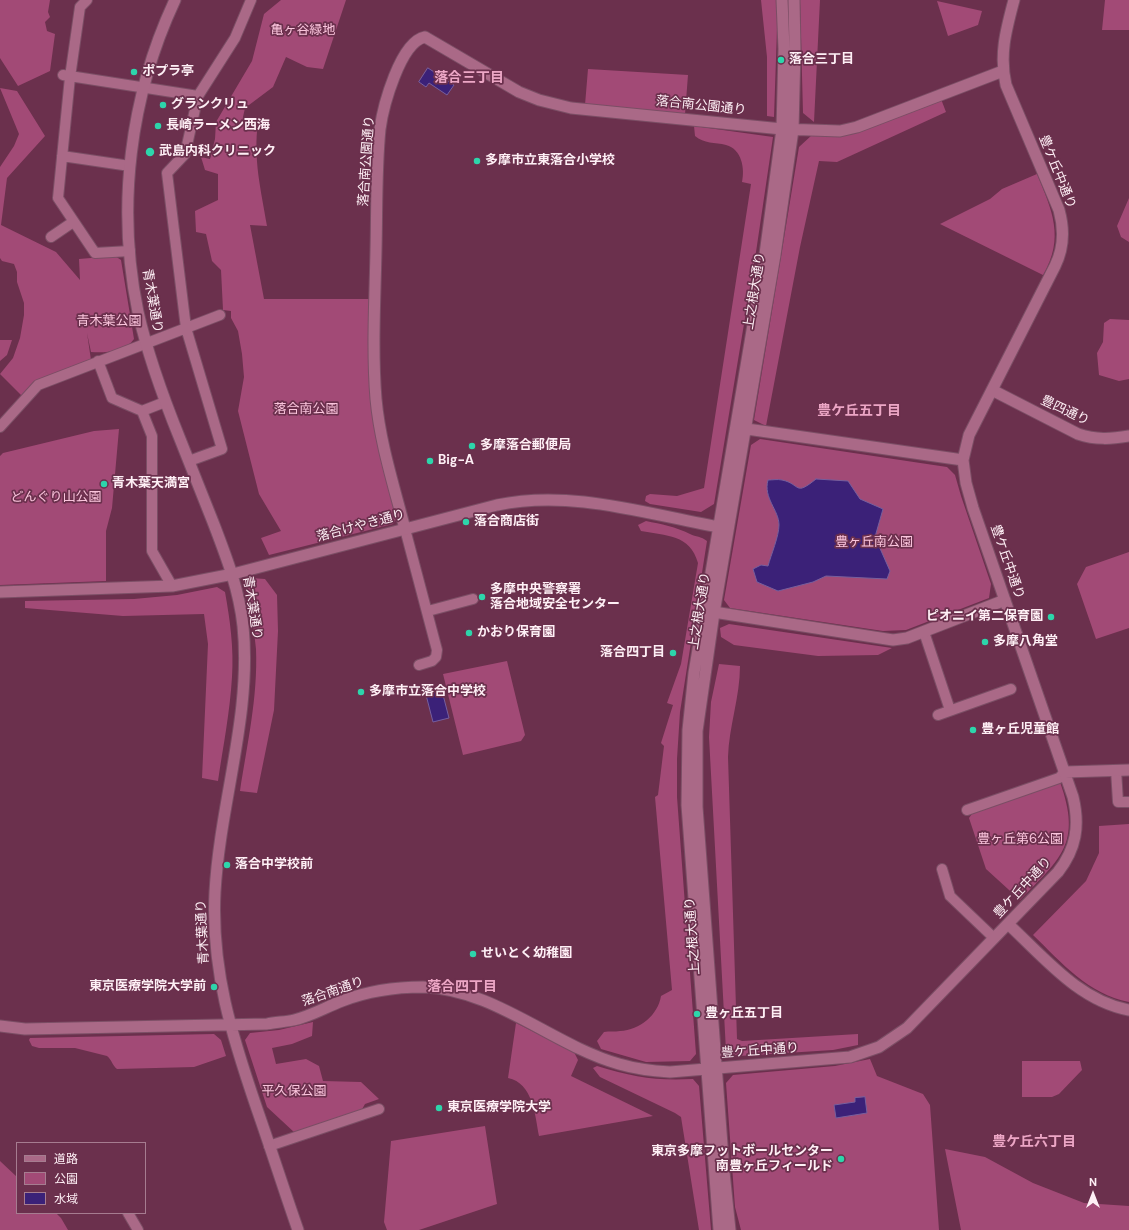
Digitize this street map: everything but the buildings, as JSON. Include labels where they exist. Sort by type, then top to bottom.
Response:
[{"type":"street","points":[[87,0],[80,6],[67,76],[58,198],[95,253],[130,251]]},
{"type":"street","name":"青木葉通り","points":[[175,0],[159,38],[144,88],[135,128],[127,206],[130,251],[138,310],[146,342],[165,402],[233,574],[243,622],[244,678],[242,708],[217,871],[214,909],[218,971],[229,1025],[298,1230]]},
{"type":"street","points":[[189,461],[222,449],[186,328],[167,173],[185,154],[198,96],[235,38],[251,0]]},
{"type":"street","name":"上之根大通り","points":[[782,0],[788,129]]},
{"type":"street","name":"上之根大通り","points":[[730,1230],[711,1069],[691,858],[687,768],[691,699],[709,612],[741,428],[765,254],[788,129],[795,50],[794,0]]},
{"type":"street","name":"豊ケ丘中通り","points":[[711,1069],[836,1060],[863,1054],[879,1047],[907,1028],[1058,872],[1070,854],[1076,836],[1078,821],[1073,797],[968,492],[963,460],[974,424],[1058,259],[1062,236],[1059,210],[1006,86],[1003,71],[1004,36],[1014,0]]},
{"type":"street","name":"落合南公園通り","points":[[405,529],[383,442],[376,400],[374,363],[376,265],[380,129],[393,81],[404,57],[415,41],[425,37],[514,90],[538,100],[571,108],[788,129]]},
{"type":"street","points":[[788,129],[840,130],[857,127],[1003,71]]},
{"type":"street","points":[[67,76],[198,96]]},
{"type":"street","points":[[62,156],[130,166]]},
{"type":"street","points":[[51,237],[73,222]]},
{"type":"street","points":[[0,426],[38,385],[146,342],[220,315]]},
{"type":"street","points":[[98,361],[112,398],[142,411],[152,436],[152,551],[172,586]]},
{"type":"street","name":"豊四通り","points":[[992,390],[1078,434],[1091,438],[1106,439],[1129,436]]},
{"type":"street","points":[[142,411],[165,402]]},
{"type":"street","points":[[741,428],[963,460]]},
{"type":"street","name":"落合けやき通り","points":[[0,592],[172,586],[233,574],[511,502],[557,499],[597,504],[723,528]]},
{"type":"street","points":[[405,529],[428,611],[437,650],[436,657],[432,661],[419,665]]},
{"type":"street","points":[[428,611],[473,599]]},
{"type":"street","points":[[709,612],[879,639],[907,638],[1005,600]]},
{"type":"street","points":[[924,632],[950,710]]},
{"type":"street","points":[[938,715],[1011,689]]},
{"type":"street","points":[[1116,770],[1118,802],[1129,802]]},
{"type":"street","points":[[966,810],[1059,778],[1065,772],[1129,770]]},
{"type":"street","points":[[947,873],[950,896],[954,906],[994,938]]},
{"type":"street","points":[[1008,924],[1081,990],[1108,1005],[1129,1010]]},
{"type":"street","name":"落合南通り","points":[[0,1026],[25,1029],[267,1024],[294,1020],[342,1001],[370,993],[397,988],[423,987],[455,992],[482,1000],[592,1054],[619,1064],[653,1071],[711,1069]]},
{"type":"street","name":"上之根大通り","points":[[711,1069],[719,1230]]},
{"type":"street","points":[[269,1146],[379,1108]]},
{"type":"street","points":[[129,1214],[138,1230]]},
{"type":"green space","points":[[0,0],[50,0],[48,12],[50,17],[45,22],[47,31],[55,34],[50,71],[18,86],[0,58]]},
{"type":"green space","name":"落合南公園","points":[[281,0],[346,0],[323,69],[307,67],[286,57],[273,87],[245,108],[243,117],[258,122],[256,149],[257,162],[267,226],[250,225],[264,299],[371,299],[370,362],[397,518],[393,524],[269,555],[261,538],[281,531],[259,494],[238,411],[244,377],[238,331],[231,318],[231,311],[223,310],[221,270],[212,261],[206,234],[196,232],[195,211],[218,200],[218,174],[205,170],[201,157],[210,159],[215,139],[216,122],[252,61],[264,14]]},
{"type":"green space","points":[[761,0],[778,0],[774,117],[767,116],[767,57]]},
{"type":"green space","points":[[800,0],[820,0],[814,122],[803,113]]},
{"type":"green space","points":[[1105,0],[1129,0],[1129,30],[1102,30]]},
{"type":"green space","points":[[937,1],[982,11],[978,25],[948,36]]},
{"type":"green space","points":[[588,69],[688,75],[685,114],[585,105]]},
{"type":"green space","name":"青木葉公園","points":[[0,88],[17,91],[45,136],[7,178],[1,225],[56,252],[80,280],[79,259],[115,256],[121,260],[134,339],[125,347],[114,351],[91,352],[87,333],[91,360],[22,396],[0,374],[13,358],[20,338],[24,315],[24,303],[17,282],[17,272],[14,264],[2,261],[0,258],[0,167],[14,146],[19,134]]},
{"type":"green space","points":[[941,99],[946,112],[837,162],[819,161],[800,247],[766,426],[754,420],[799,147],[812,135]]},
{"type":"green space","points":[[694,126],[773,137],[756,252],[714,504],[701,512],[650,504],[645,501],[646,496],[650,494],[677,496],[704,488],[751,184],[742,182],[743,171],[741,160],[736,151],[726,145],[706,142],[698,139],[695,136]]},
{"type":"green space","points":[[1037,174],[1051,212],[1055,236],[1050,262],[1043,275],[940,224],[990,199],[1002,189]]},
{"type":"green space","points":[[1129,198],[1129,242],[1121,237],[1117,226]]},
{"type":"green space","points":[[1110,319],[1129,320],[1129,379],[1119,381],[1099,375],[1097,353],[1103,342],[1104,323]]},
{"type":"green space","points":[[0,340],[12,340],[7,355],[0,361]]},
{"type":"green space","name":"どんぐり山公園","points":[[119,429],[112,508],[106,531],[106,581],[0,585],[0,456],[3,453],[94,431]]},
{"type":"green space","name":"豊ヶ丘南公園","points":[[760,439],[947,467],[955,475],[991,584],[989,598],[906,630],[883,631],[730,608],[724,600],[751,445]]},
{"type":"green space","points":[[646,521],[674,528],[703,538],[707,541],[680,712],[677,759],[677,797],[696,1054],[690,1061],[646,1062],[601,1049],[597,1041],[604,1032],[627,1030],[634,1028],[647,1020],[656,1009],[661,996],[672,990],[655,797],[658,795],[664,746],[661,743],[673,705],[667,703],[681,664],[698,563],[689,546],[683,541],[668,536],[641,531],[638,525]]},
{"type":"green space","points":[[1129,552],[1129,628],[1096,639],[1077,584],[1086,567]]},
{"type":"green space","points":[[251,578],[265,579],[277,595],[278,631],[274,710],[257,793],[240,791],[254,703],[256,667],[256,649],[246,586]]},
{"type":"green space","points":[[217,587],[225,592],[232,645],[230,703],[218,781],[202,778],[208,644],[204,614],[123,616],[25,608],[25,601],[134,599],[177,595]]},
{"type":"green space","points":[[729,624],[892,648],[878,655],[818,656],[734,645],[721,637],[720,628]]},
{"type":"green space","points":[[507,661],[525,735],[521,741],[463,755],[443,674]]},
{"type":"green space","points":[[719,664],[740,666],[740,678],[730,734],[728,757],[737,1039],[742,1041],[858,1034],[858,1045],[833,1050],[739,1056],[726,1051],[709,737],[711,702]]},
{"type":"green space","name":"豊ヶ丘第6公園","points":[[1060,782],[1069,821],[1068,836],[1064,848],[1047,873],[1020,900],[986,869],[969,818],[972,814]]},
{"type":"green space","points":[[1129,824],[1129,1002],[1114,998],[1088,985],[1065,966],[1033,935],[1086,881],[1099,853],[1099,826]]},
{"type":"green space","name":"平久保公園","points":[[313,1022],[312,1036],[292,1044],[272,1048],[276,1064],[306,1059],[319,1066],[323,1081],[361,1082],[379,1099],[365,1104],[361,1111],[295,1133],[267,1107],[245,1040],[250,1033],[279,1030]]},
{"type":"green space","points":[[516,1023],[574,1052],[578,1060],[571,1076],[653,1116],[539,1136],[534,1110],[528,1093],[523,1086],[508,1078]]},
{"type":"green space","points":[[214,1034],[221,1040],[226,1056],[194,1067],[117,1069],[107,1056],[75,1048],[39,1048],[32,1046],[29,1040],[30,1038]]},
{"type":"green space","name":"東京多摩フットボールセンター 南豊ヶ丘フィールド","points":[[870,1059],[877,1076],[923,1094],[930,1105],[939,1230],[741,1230],[735,1207],[726,1083],[733,1075],[835,1066]]},
{"type":"green space","points":[[1022,1061],[1080,1061],[1082,1070],[1059,1094],[1052,1097],[1022,1097]]},
{"type":"green space","points":[[597,1066],[622,1073],[656,1079],[693,1079],[699,1086],[711,1230],[699,1230],[681,1117],[600,1077],[593,1068]]},
{"type":"green space","points":[[485,1126],[497,1204],[419,1230],[387,1230],[384,1222],[391,1141]]},
{"type":"green space","points":[[945,1149],[985,1157],[1033,1183],[1084,1203],[1129,1206],[1129,1230],[961,1230]]},
{"type":"green space","points":[[0,1161],[16,1176],[16,1214],[57,1214],[68,1230],[0,1230]]},
{"type":"water","points":[[428,68],[454,85],[447,95],[429,83],[426,87],[419,82]]},
{"type":"water","points":[[816,479],[848,481],[860,499],[883,509],[875,537],[890,571],[887,579],[826,576],[813,582],[778,591],[757,582],[753,569],[761,565],[768,566],[779,529],[777,514],[769,498],[767,486],[768,480],[782,480],[801,488]]},
{"type":"water","points":[[441,687],[449,718],[433,722],[425,691]]},
{"type":"water","points":[[865,1097],[867,1113],[836,1118],[834,1105],[855,1102],[855,1098]]},
{"type":"place","name":"落合三丁目","points":[[781,60]]},
{"type":"place","name":"ポプラ亭","points":[[134,72]]},
{"type":"place","name":"グランクリュ","points":[[163,105]]},
{"type":"place","name":"長崎ラーメン西海","points":[[158,126]]},
{"type":"place","name":"武島内科クリニック","points":[[150,152]]},
{"type":"place","name":"多摩市立東落合小学校","points":[[477,161]]},
{"type":"place","name":"多摩落合郵便局","points":[[472,446]]},
{"type":"place","name":"Big-A","points":[[430,461]]},
{"type":"place","name":"青木葉天満宮","points":[[104,484]]},
{"type":"place","name":"落合商店街","points":[[466,522]]},
{"type":"place","name":"多摩中央警察署 落合地域安全センター","points":[[482,597]]},
{"type":"place","name":"ピオニイ第二保育園","points":[[1051,617]]},
{"type":"place","name":"かおり保育園","points":[[469,633]]},
{"type":"place","name":"多摩八角堂","points":[[985,642]]},
{"type":"place","name":"落合四丁目","points":[[673,653]]},
{"type":"place","name":"多摩市立落合中学校","points":[[361,692]]},
{"type":"place","name":"豊ヶ丘児童館","points":[[973,730]]},
{"type":"place","name":"落合中学校前","points":[[227,865]]},
{"type":"place","name":"せいとく幼稚園","points":[[473,954]]},
{"type":"place","name":"東京医療学院大学前","points":[[214,987]]},
{"type":"place","name":"豊ヶ丘五丁目","points":[[697,1014]]},
{"type":"place","name":"東京医療学院大学","points":[[439,1108]]},
{"type":"place","name":"東京多摩フットボールセンター 南豊ヶ丘フィールド","points":[[841,1159]]},
{"type":"district","name":"落合三丁目","points":[[469,78]]},
{"type":"district","name":"豊ケ丘五丁目","points":[[859,411]]},
{"type":"district","name":"落合四丁目","points":[[462,987]]},
{"type":"district","name":"豊ケ丘六丁目","points":[[1034,1142]]},
{"type":"park label","name":"亀ヶ谷緑地","points":[[303,31]]}]
